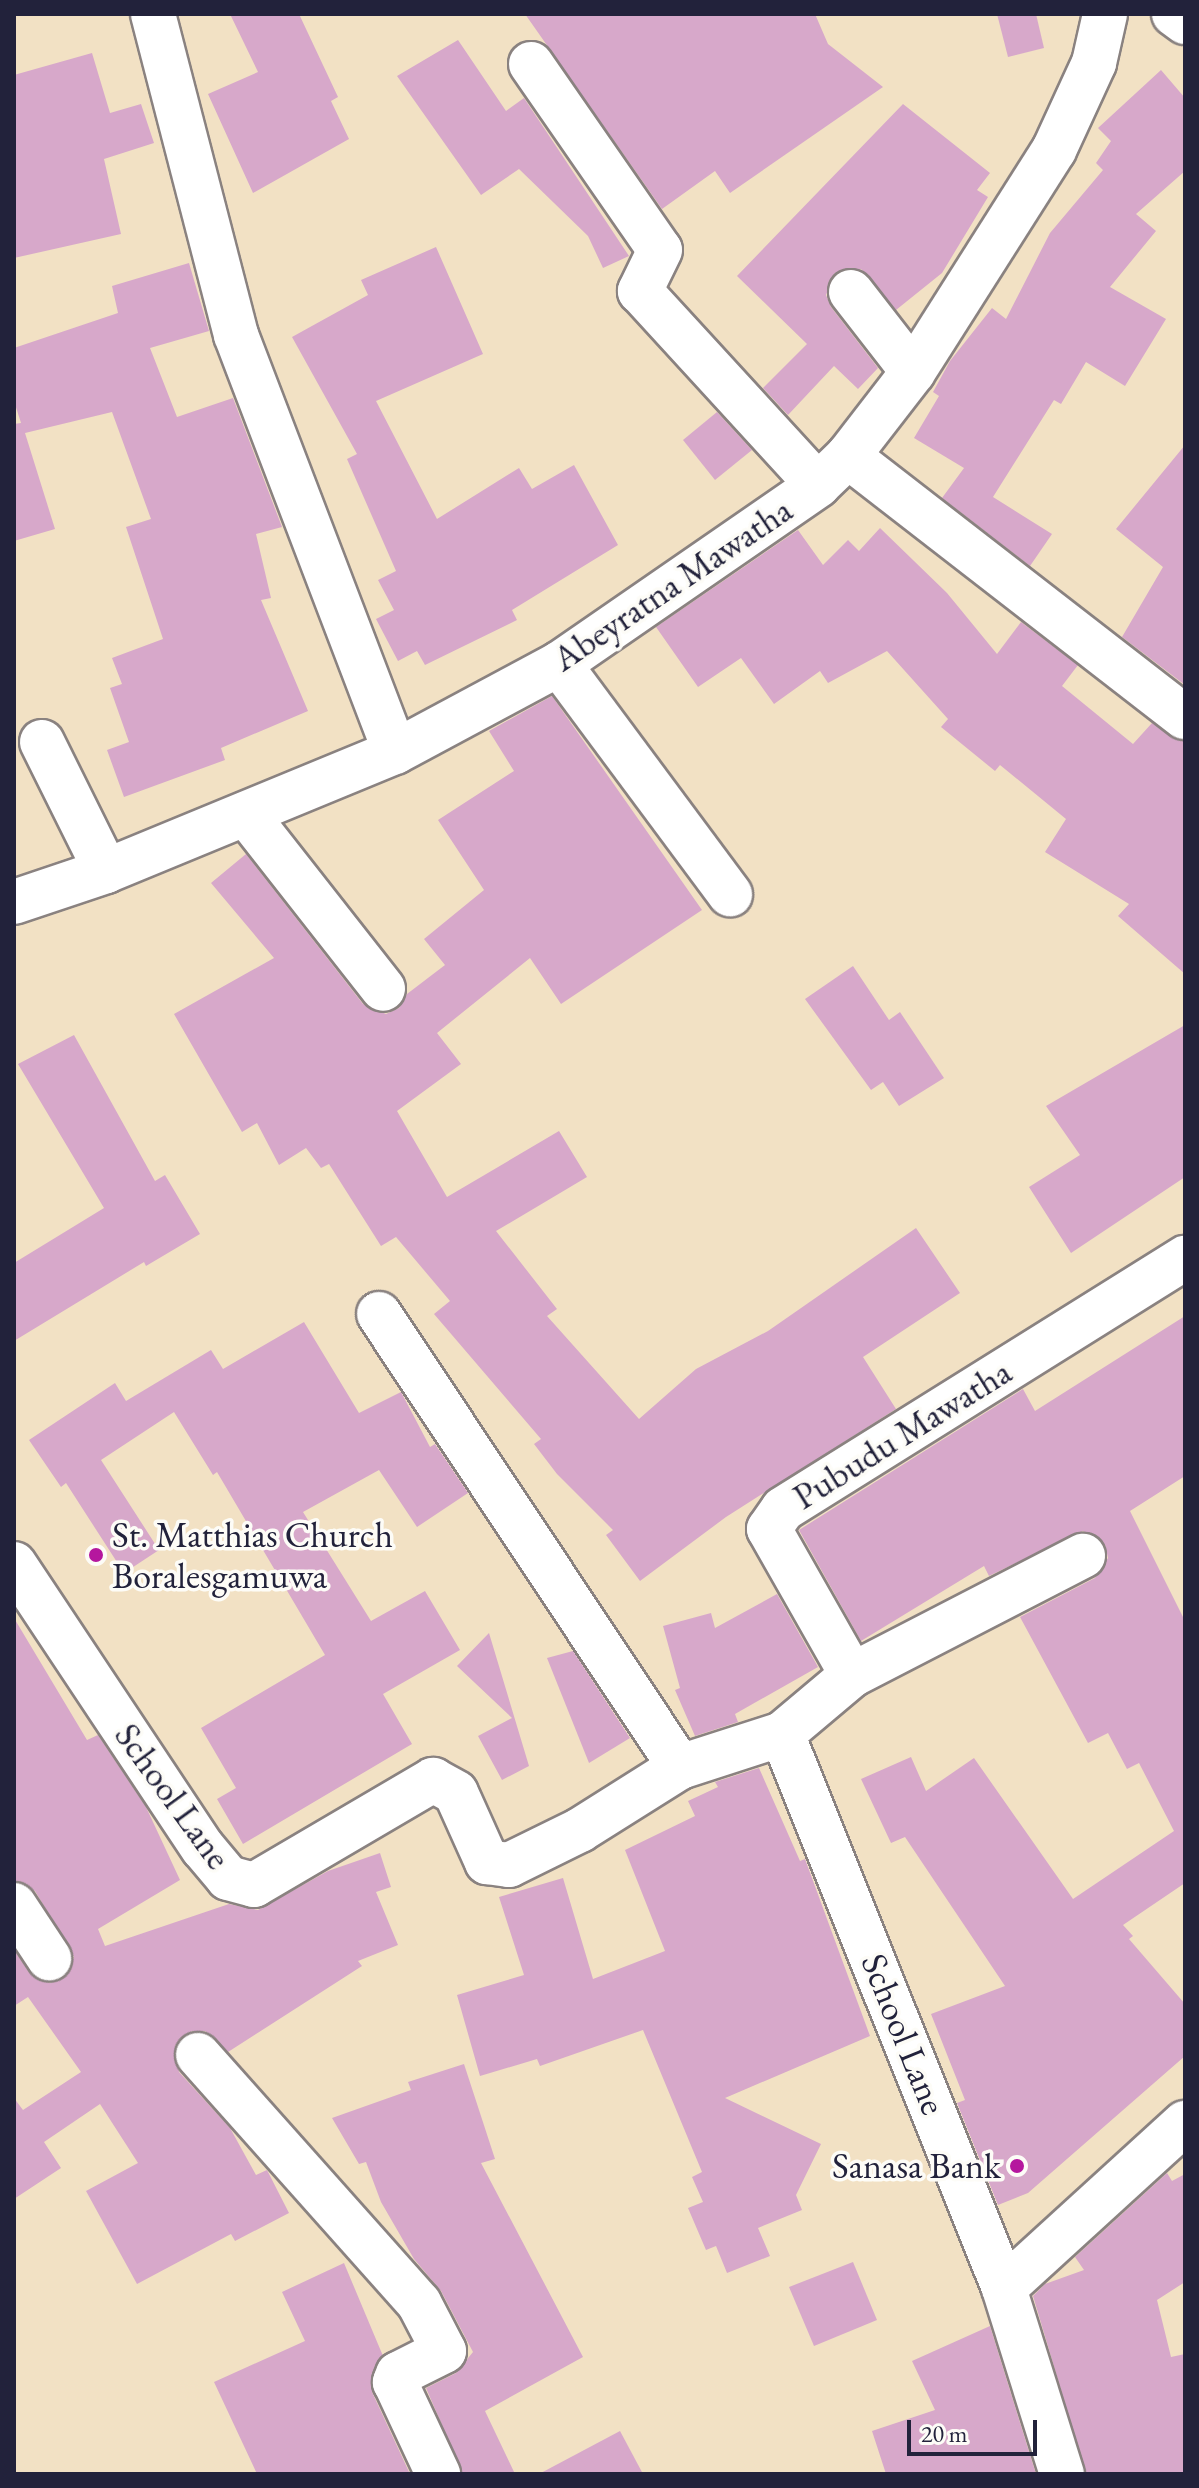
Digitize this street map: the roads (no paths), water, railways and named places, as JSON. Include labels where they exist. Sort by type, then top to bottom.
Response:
[{"type":"street","points":[[153,14],[236,335],[395,752]]},
{"type":"street","name":"Abeyratna Mawatha","points":[[14,902],[106,871],[395,752],[559,664],[833,471],[913,372],[1054,150],[1094,63],[1105,14]]},
{"type":"street","points":[[1174,14],[1185,22]]},
{"type":"street","points":[[531,64],[660,250],[640,291],[833,471],[1185,717]]},
{"type":"street","points":[[851,292],[913,372]]},
{"type":"street","points":[[559,664],[730,894]]},
{"type":"street","points":[[42,742],[106,871]]},
{"type":"street","points":[[246,814],[383,989]]},
{"type":"street","name":"Pubudu Mawatha","points":[[852,1675],[769,1529],[783,1509],[1185,1258]]},
{"type":"street","points":[[379,1314],[680,1767]]},
{"type":"street","name":"School Lane","points":[[14,1564],[228,1878],[254,1885],[433,1780],[456,1793],[487,1862],[509,1865],[580,1830],[680,1767],[782,1734],[852,1675],[1083,1556]]},
{"type":"street","name":"School Lane","points":[[782,1734],[1004,2288],[1062,2474]]},
{"type":"street","points":[[14,1905],[49,1958]]},
{"type":"street","points":[[198,2055],[419,2303],[444,2351],[398,2374],[395,2382],[438,2474]]},
{"type":"street","points":[[1004,2288],[1185,2123]]},
{"type":"place","name":"St. Matthias Church Boralesgamuwa","points":[[96,1555]]},
{"type":"place","name":"Sanasa Bank","points":[[1017,2166]]}]
